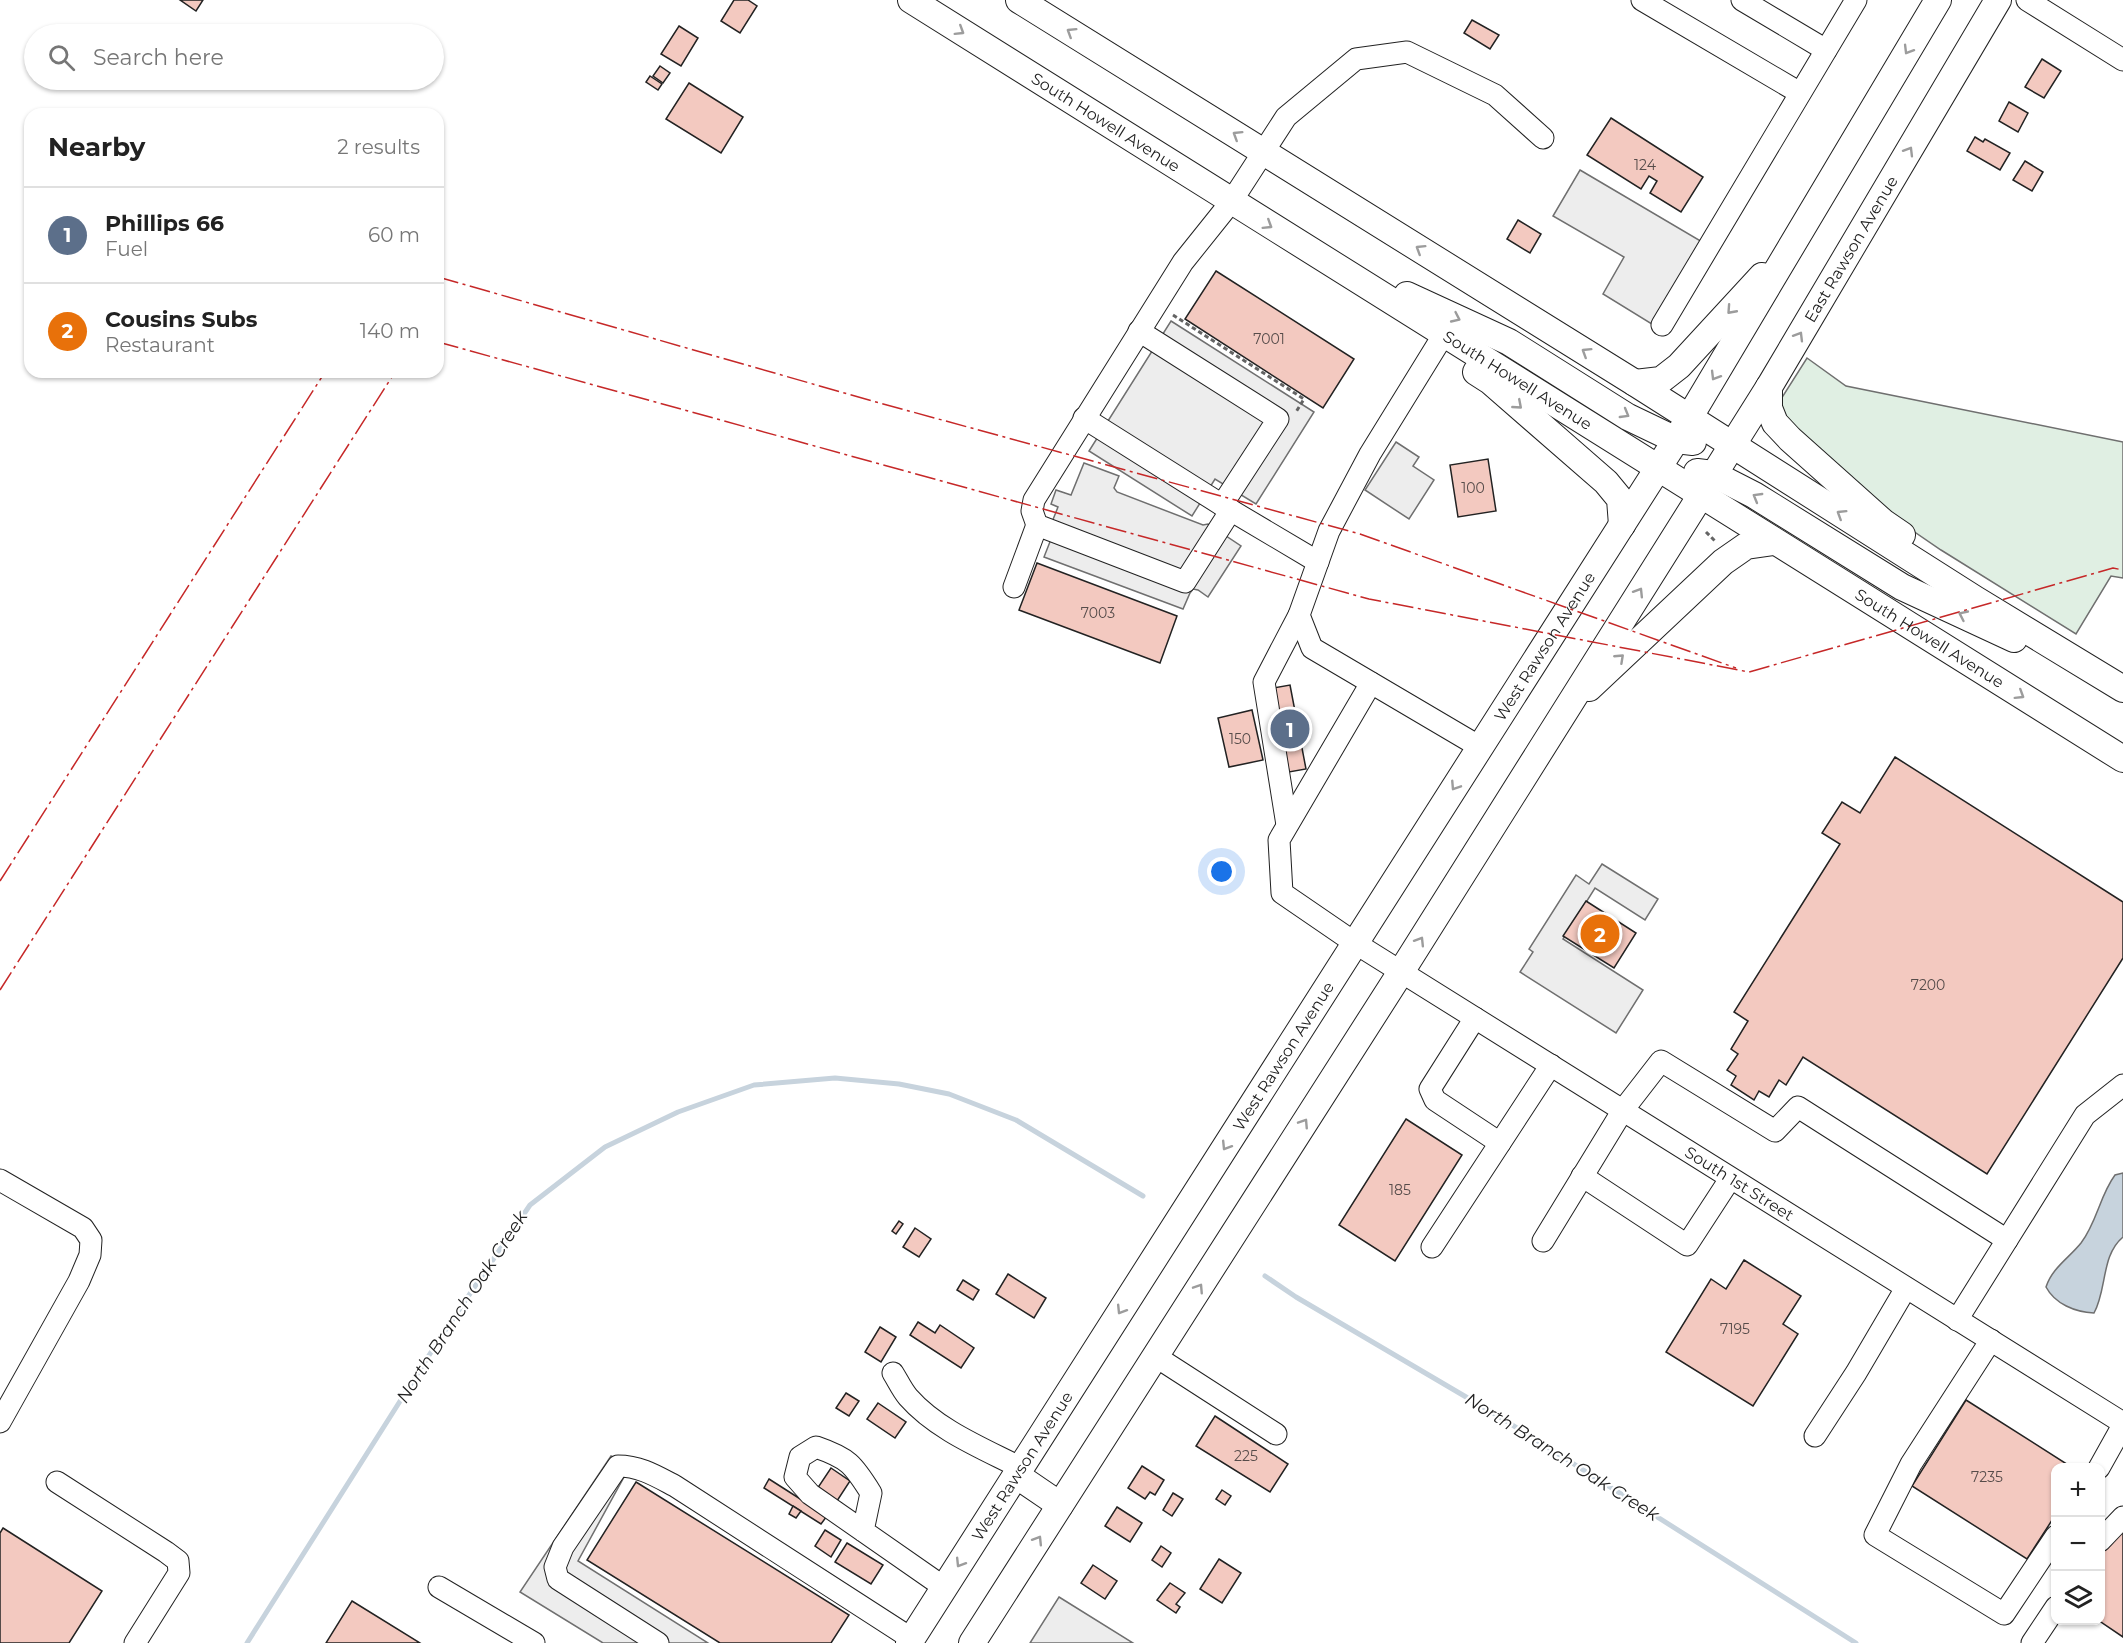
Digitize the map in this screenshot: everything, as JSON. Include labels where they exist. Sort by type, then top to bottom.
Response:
[{"type":"main road","name":"South Howell Avenue","points":[[911,0],[1360,282],[1411,331],[1440,341],[1658,469],[1707,484],[1774,542],[2123,759]]},
{"type":"main road","points":[[1019,0],[1635,383],[1975,599],[2123,689]]},
{"type":"main road","points":[[1658,469],[1938,0]]},
{"type":"main road","name":"East Rawson Avenue","points":[[1707,484],[1769,387],[1998,0]]},
{"type":"main road","points":[[1635,383],[1661,380],[1679,366],[1798,235]]},
{"type":"main road","points":[[1307,249],[1509,342],[1628,417],[1676,440],[1732,445]]},
{"type":"main road","points":[[1440,341],[1490,381],[1606,482],[1620,499],[1622,525]]},
{"type":"main road","points":[[1769,387],[1769,408],[1775,423],[1790,439],[1883,522],[1957,570],[1975,599]]},
{"type":"main road","name":"West Rawson Avenue","points":[[911,1641],[1658,469]]},
{"type":"main road","points":[[972,1643],[1401,972],[1707,484],[1755,495],[1902,587],[2019,642],[2075,660]]},
{"type":"main road","points":[[1562,712],[1723,562],[1746,546],[1774,542]]},
{"type":"main road","points":[[1019,1472],[1060,1504]]},
{"type":"street","points":[[1642,0],[1800,93]]},
{"type":"street","points":[[1742,0],[1826,50]]},
{"type":"street","points":[[1662,325],[1856,0]]},
{"type":"street","points":[[2027,0],[2123,60]]},
{"type":"street","points":[[1014,587],[1037,525],[1032,511],[1034,500],[1183,262],[1231,202],[1286,117],[1356,60],[1407,52],[1495,94],[1543,138]]},
{"type":"street","points":[[1037,525],[1185,582],[1278,419],[1139,331]]},
{"type":"street","points":[[1287,825],[1264,682],[1299,615],[1329,531],[1370,454],[1440,341]]},
{"type":"street","points":[[1084,418],[1318,562]]},
{"type":"street","points":[[1299,615],[1312,648],[1480,747]]},
{"type":"street","points":[[1287,825],[1371,683]]},
{"type":"street","name":"South 1st Street","points":[[1287,825],[1279,840],[1282,893],[1355,943],[2123,1424]]},
{"type":"street","points":[[1475,1018],[1430,1089],[1435,1100],[1500,1143]]},
{"type":"street","points":[[1543,1241],[1623,1110],[1661,1061],[1775,1131],[1798,1107],[2007,1240]]},
{"type":"street","points":[[1432,1247],[1551,1065]]},
{"type":"street","points":[[1958,1320],[2085,1115],[2123,1085]]},
{"type":"street","points":[[1582,1176],[1687,1245],[1730,1179]]},
{"type":"street","points":[[0,1180],[83,1228],[91,1240],[90,1254],[79,1281],[0,1422]]},
{"type":"street","points":[[1815,1436],[1856,1373],[1906,1288]]},
{"type":"street","points":[[1990,1340],[1911,1464],[1875,1535],[2004,1614],[2051,1542]]},
{"type":"street","points":[[1155,1356],[1276,1434]]},
{"type":"street","points":[[893,1373],[907,1396],[929,1417],[1019,1472]]},
{"type":"street","points":[[2101,1463],[2123,1424]]},
{"type":"street","points":[[658,1643],[558,1579],[555,1567],[563,1546],[618,1466],[630,1466],[648,1471],[675,1486],[911,1641]]},
{"type":"street","points":[[57,1482],[166,1551],[178,1561],[179,1573],[135,1643]]},
{"type":"street","points":[[2105,1536],[2122,1519]]},
{"type":"street","points":[[863,1531],[945,1588]]},
{"type":"street","points":[[440,1587],[534,1643]]},
{"type":"street","points":[[2032,1643],[2051,1613]]},
{"type":"path","points":[[1167,312],[1304,399],[1291,420],[1287,417],[1278,419]]},
{"type":"path","points":[[1706,532],[1721,546]]},
{"type":"green space","points":[[1807,358],[1846,386],[2123,442],[2123,578],[2111,576],[2076,634],[1900,522],[1788,428],[1779,405]]},
{"type":"shaded area","points":[[1580,170],[1704,243],[1655,326],[1603,294],[1624,257],[1553,216]]},
{"type":"shaded area","points":[[1171,321],[1314,412],[1256,504],[1215,479],[1192,516],[1089,451]]},
{"type":"shaded area","points":[[1396,442],[1419,457],[1413,466],[1434,480],[1409,519],[1365,490]]},
{"type":"shaded area","points":[[1084,463],[1119,476],[1114,488],[1117,492],[1203,525],[1208,524],[1241,546],[1208,597],[1193,589],[1183,609],[1044,557],[1057,524],[1052,522],[1058,507],[1051,504],[1056,490],[1071,495]]},
{"type":"shaded area","points":[[1602,864],[1658,899],[1645,920],[1595,888],[1563,939],[1643,990],[1616,1033],[1520,972],[1533,952],[1529,949],[1576,875],[1589,884]]},
{"type":"shaded area","points":[[2123,1173],[2123,1237],[2111,1253],[2094,1313],[2073,1309],[2055,1298],[2046,1287],[2057,1269],[2086,1235],[2115,1175]]},
{"type":"shaded area","points":[[611,1456],[630,1466],[578,1561],[708,1643],[603,1643],[520,1592]]},
{"type":"shaded area","points":[[1059,1597],[1133,1643],[1030,1643]]},
{"type":"building","points":[[180,0],[203,0],[196,11]]},
{"type":"building","points":[[734,0],[748,0],[757,6],[740,33],[721,21]]},
{"type":"building","points":[[1472,20],[1499,35],[1490,49],[1464,33]]},
{"type":"building","points":[[679,26],[698,38],[681,66],[661,54]]},
{"type":"building","points":[[2042,59],[2061,71],[2044,98],[2025,87]]},
{"type":"building","points":[[660,66],[670,73],[663,83],[653,76]]},
{"type":"building","points":[[650,76],[662,84],[658,90],[646,82]]},
{"type":"building","points":[[689,83],[743,117],[721,153],[666,119]]},
{"type":"building","points":[[2009,102],[2028,113],[2018,132],[1999,121]]},
{"type":"building","points":[[1611,118],[1703,177],[1681,212],[1650,193],[1657,181],[1649,176],[1641,189],[1587,155]]},
{"type":"building","points":[[1975,137],[1983,142],[1985,139],[2010,153],[2000,170],[1967,151]]},
{"type":"building","points":[[2025,161],[2043,172],[2032,191],[2013,180]]},
{"type":"building","points":[[1518,220],[1541,234],[1530,253],[1507,239]]},
{"type":"building","points":[[1216,271],[1354,359],[1323,408],[1185,319]]},
{"type":"building","points":[[1488,459],[1496,511],[1458,517],[1450,465]]},
{"type":"building","points":[[1037,563],[1177,616],[1160,663],[1019,610]]},
{"type":"building","points":[[1290,685],[1306,769],[1289,772],[1273,688]]},
{"type":"building","points":[[1252,710],[1263,760],[1229,767],[1218,718]]},
{"type":"building","points":[[1895,757],[2123,902],[2123,958],[1987,1174],[1803,1057],[1786,1085],[1779,1080],[1769,1097],[1759,1091],[1754,1100],[1731,1085],[1736,1076],[1727,1070],[1738,1054],[1731,1049],[1748,1021],[1734,1012],[1840,844],[1822,833],[1842,802],[1860,813]]},
{"type":"building","points":[[1586,901],[1636,933],[1614,968],[1563,936]]},
{"type":"building","points":[[1406,1119],[1462,1155],[1395,1261],[1339,1225]]},
{"type":"building","points":[[899,1221],[903,1224],[896,1234],[892,1231]]},
{"type":"building","points":[[915,1228],[931,1239],[919,1257],[903,1247]]},
{"type":"building","points":[[1744,1260],[1801,1296],[1783,1324],[1798,1334],[1753,1406],[1666,1352],[1711,1279],[1726,1289]]},
{"type":"building","points":[[1008,1274],[1046,1298],[1034,1318],[996,1294]]},
{"type":"building","points":[[963,1280],[979,1290],[973,1300],[957,1290]]},
{"type":"building","points":[[918,1322],[935,1333],[940,1325],[974,1348],[961,1368],[910,1335]]},
{"type":"building","points":[[880,1327],[896,1337],[881,1362],[865,1352]]},
{"type":"building","points":[[846,1393],[859,1401],[849,1416],[836,1408]]},
{"type":"building","points":[[1966,1400],[2065,1463],[2051,1463],[2051,1522],[2027,1559],[1912,1486]]},
{"type":"building","points":[[878,1403],[906,1422],[895,1438],[867,1419]]},
{"type":"building","points":[[1215,1416],[1288,1464],[1270,1492],[1196,1446]]},
{"type":"building","points":[[1142,1466],[1164,1480],[1155,1495],[1150,1492],[1145,1499],[1128,1488]]},
{"type":"building","points":[[831,1468],[850,1481],[835,1504],[815,1492]]},
{"type":"building","points":[[769,1479],[827,1516],[821,1524],[764,1488]]},
{"type":"building","points":[[636,1482],[849,1615],[831,1643],[720,1643],[587,1560]]},
{"type":"building","points":[[1222,1490],[1231,1496],[1225,1505],[1216,1499]]},
{"type":"building","points":[[1173,1493],[1183,1499],[1172,1516],[1163,1510]]},
{"type":"building","points":[[793,1506],[801,1511],[796,1518],[789,1514]]},
{"type":"building","points":[[1117,1507],[1142,1523],[1130,1542],[1105,1526]]},
{"type":"building","points":[[2123,1522],[2123,1637],[2105,1625],[2105,1549]]},
{"type":"building","points":[[3,1528],[102,1591],[69,1643],[0,1643],[0,1533]]},
{"type":"building","points":[[825,1530],[841,1540],[831,1557],[815,1546]]},
{"type":"building","points":[[847,1543],[883,1565],[871,1584],[835,1562]]},
{"type":"building","points":[[1161,1546],[1171,1553],[1162,1567],[1152,1560]]},
{"type":"building","points":[[1219,1559],[1241,1573],[1222,1603],[1200,1589]]},
{"type":"building","points":[[1093,1565],[1117,1581],[1105,1599],[1081,1583]]},
{"type":"building","points":[[1170,1583],[1185,1593],[1176,1604],[1180,1607],[1176,1613],[1157,1600]]},
{"type":"building","points":[[352,1601],[420,1643],[326,1643]]},
{"type":"waterway","name":"North Branch Oak Creek","points":[[247,1643],[440,1338],[530,1205],[605,1147],[678,1112],[754,1085],[835,1078],[899,1084],[949,1094],[1016,1120],[1143,1196]]},
{"type":"waterway","name":"North Branch Oak Creek","points":[[1265,1276],[1296,1297],[1495,1414],[1856,1643]]},
{"type":"power","points":[[444,279],[876,402],[1360,534],[1736,668]]},
{"type":"power","points":[[444,344],[1369,599],[1749,672],[2113,568],[2123,570]]},
{"type":"power","points":[[0,881],[321,378]]},
{"type":"power","points":[[0,990],[391,378]]},
{"type":"place","name":"Phillips 66","points":[[1290,729]]},
{"type":"place","name":"Cousins Subs","points":[[1600,934]]}]
